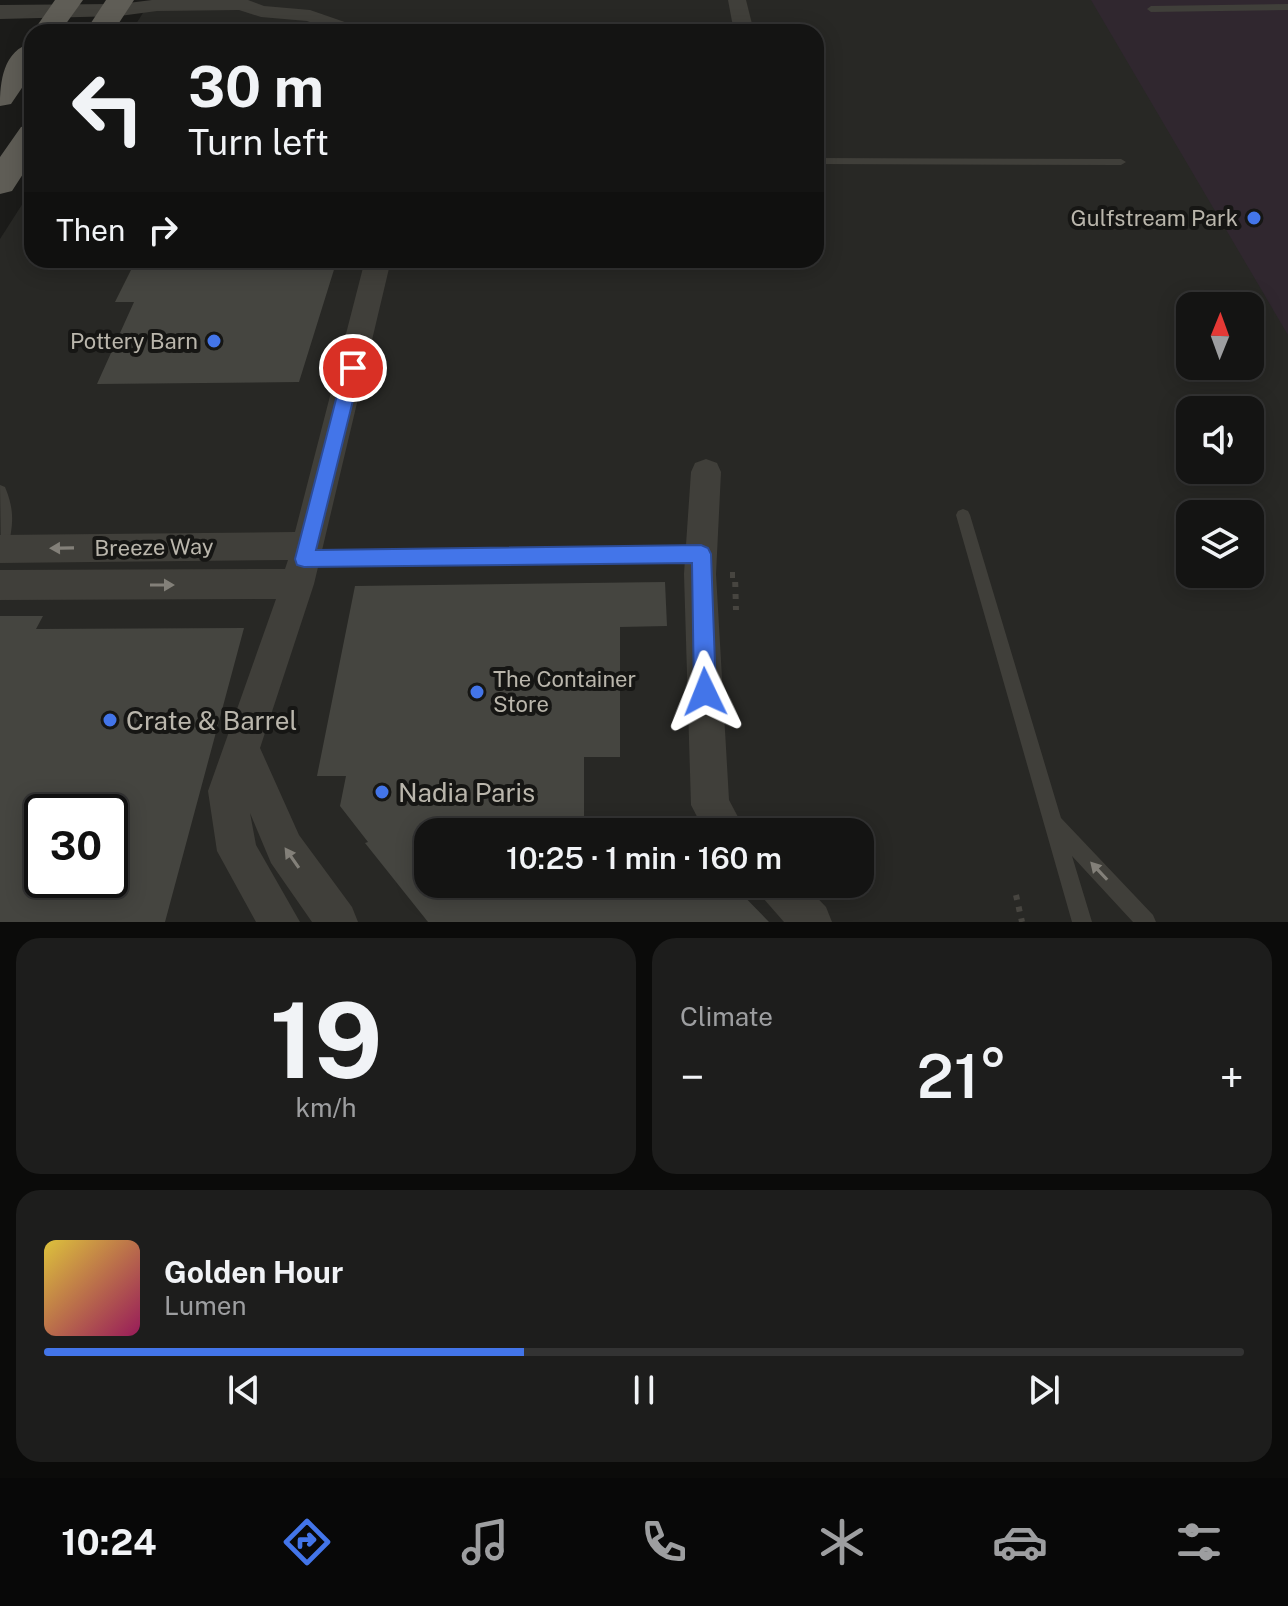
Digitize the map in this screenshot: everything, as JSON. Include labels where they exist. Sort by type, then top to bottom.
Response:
[{"type":"main road","points":[[0,97],[24,63]]},
{"type":"main road","points":[[0,183],[24,146]]},
{"type":"street","points":[[737,0],[742,24]]},
{"type":"street","points":[[0,12],[239,16],[261,11],[310,16],[332,24]]},
{"type":"street","points":[[279,922],[237,851],[227,791],[303,563],[376,268]]},
{"type":"street","points":[[706,472],[701,554],[710,805],[718,818]]},
{"type":"street","name":"Breeze Way","points":[[1,549],[303,563]]},
{"type":"street","name":"Breeze Way","points":[[0,585],[303,563]]},
{"type":"street","points":[[241,748],[285,849],[337,922]]},
{"type":"street","points":[[790,898],[811,922]]},
{"type":"lane","points":[[1151,9],[1288,7]]},
{"type":"lane","points":[[824,161],[1121,162]]},
{"type":"lane","points":[[0,491],[7,516],[1,549]]},
{"type":"lane","points":[[963,515],[1082,922]]},
{"type":"lane","points":[[303,563],[701,554]]},
{"type":"lane","points":[[1052,821],[1146,922]]},
{"type":"path","points":[[1016,895],[1022,922]]},
{"type":"shaded area","points":[[151,0],[1182,0],[1288,62],[1288,922],[0,922],[0,239],[24,202],[24,268],[824,268],[824,24],[136,24]]},
{"type":"shaded area","name":"Gulfstream Park","points":[[1091,0],[1288,0],[1288,335]]},
{"type":"building","points":[[132,268],[335,268],[299,382],[97,384],[134,302],[115,302]]},
{"type":"building","name":"The Container Store","points":[[665,582],[667,626],[620,627],[620,757],[584,757],[584,818],[414,818],[414,898],[746,898],[769,922],[428,922],[365,843],[368,842],[340,806],[346,776],[317,776],[355,586]]},
{"type":"building","name":"Crate & Barrel","points":[[0,616],[43,616],[36,629],[244,628],[165,922],[0,922]]},
{"type":"place","name":"Gulfstream Park","points":[[1254,218]]},
{"type":"place","name":"Pottery Barn","points":[[214,341]]},
{"type":"place","name":"The Container Store","points":[[477,692]]},
{"type":"place","name":"Crate & Barrel","points":[[110,720]]},
{"type":"place","name":"Nadia Paris","points":[[382,792]]},
{"type":"route","points":[[353,368],[304,559],[701,554],[705,692]]}]
